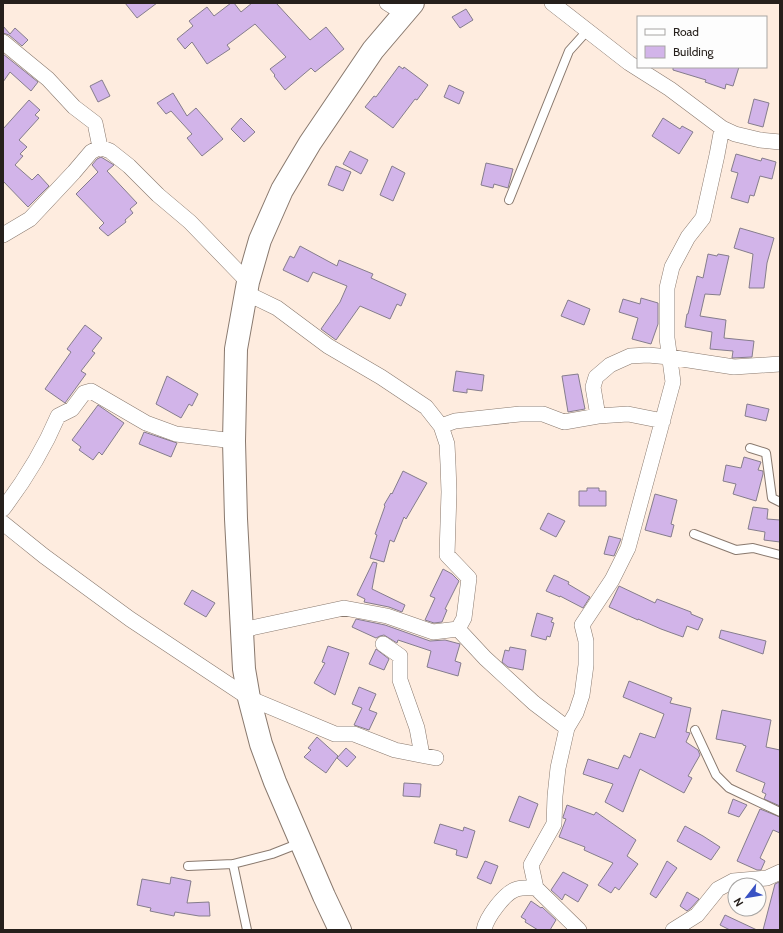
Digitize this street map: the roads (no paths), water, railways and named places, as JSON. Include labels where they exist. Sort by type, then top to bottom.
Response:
[{"type":"street","points":[[552,3],[637,68]]},
{"type":"street","points":[[340,930],[286,810],[261,744],[249,698],[244,670],[237,535],[234,441],[236,349],[247,287],[260,240],[282,190],[338,99],[373,50],[401,6]]},
{"type":"street","points":[[3,42],[48,79],[74,106],[95,123],[100,147]]},
{"type":"street","points":[[638,68],[670,89],[722,128],[735,134],[760,140],[780,142]]},
{"type":"street","points":[[579,930],[536,888],[531,865],[554,824],[558,768],[567,728],[576,714],[582,695],[586,665],[586,641],[582,625],[612,580],[628,548],[663,420],[672,382],[672,370],[667,338],[667,288],[672,267],[688,237],[703,218],[722,128]]},
{"type":"street","points":[[100,147],[110,151],[129,166],[158,195],[190,222],[247,287],[328,346],[381,377],[426,407],[441,426],[447,444],[448,464],[449,492],[447,555],[469,578],[464,618],[458,629]]},
{"type":"street","points":[[3,235],[30,219],[91,152],[100,147]]},
{"type":"street","points":[[598,416],[593,387],[596,377],[610,365],[630,356],[648,355],[669,357],[734,367],[780,364]]},
{"type":"street","points":[[3,509],[14,495],[46,443],[58,416],[72,410],[84,393],[91,391],[146,423],[176,434],[234,441]]},
{"type":"street","points":[[441,426],[455,421],[520,414],[543,414],[564,422],[598,416],[628,414],[663,420]]},
{"type":"street","points":[[3,523],[44,556],[130,620],[249,698],[335,734],[354,734],[395,750],[429,756],[417,728],[400,680],[400,656],[383,644]]},
{"type":"street","points":[[242,630],[344,608],[387,616],[433,632],[458,629]]},
{"type":"street","points":[[458,629],[485,658],[534,703],[567,728]]},
{"type":"street","points":[[673,930],[697,915],[718,889],[733,881],[767,878],[780,872]]},
{"type":"street","points":[[484,930],[485,924],[496,906],[515,889],[536,888]]},
{"type":"lane","points":[[509,200],[569,51],[587,31]]},
{"type":"lane","points":[[750,448],[766,453],[772,498],[780,502]]},
{"type":"lane","points":[[694,534],[736,550],[753,548],[780,555]]},
{"type":"lane","points":[[695,730],[716,775],[728,788],[780,812]]},
{"type":"lane","points":[[188,866],[233,864],[272,854],[301,843]]},
{"type":"lane","points":[[233,864],[247,930]]}]
